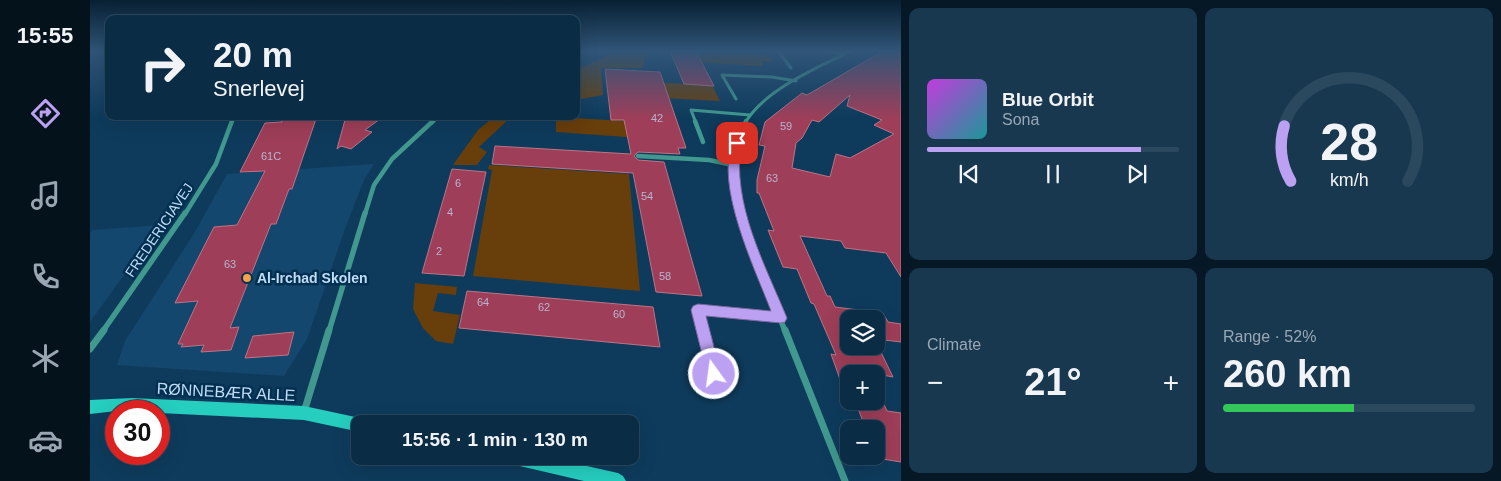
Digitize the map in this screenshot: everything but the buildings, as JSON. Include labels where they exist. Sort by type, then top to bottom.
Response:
[{"type":"main road","name":"RØNNEBÆR ALLE","points":[[90,408],[132,405],[304,413],[351,423]]},
{"type":"main road","points":[[547,465],[618,481]]},
{"type":"street","points":[[810,73],[769,98],[750,115],[737,143],[733,165],[735,189],[744,228],[844,481]]},
{"type":"street","points":[[736,99],[722,75],[772,77],[797,81]]},
{"type":"street","points":[[703,142],[691,110],[750,115]]},
{"type":"street","name":"FREDERICIAVEJ","points":[[90,349],[172,234],[216,164],[232,120]]},
{"type":"street","points":[[304,413],[374,185],[392,159],[435,120]]},
{"type":"street","points":[[638,156],[709,160],[733,165]]},
{"type":"street","points":[[714,374],[698,310],[781,318]]},
{"type":"shaded area","points":[[580,73],[601,73],[603,95],[580,99]]},
{"type":"shaded area","points":[[606,80],[712,85],[720,101],[609,95]]},
{"type":"shaded area","points":[[580,118],[676,124],[681,131],[666,130],[668,140],[556,132],[556,120],[580,120]]},
{"type":"shaded area","points":[[490,120],[508,120],[479,147],[487,152],[477,165],[453,165],[478,130]]},
{"type":"shaded area","name":"Al-Irchad Skolen","points":[[374,164],[364,180],[346,226],[307,339],[284,376],[117,365],[125,341],[195,232],[227,174]]},
{"type":"shaded area","points":[[489,165],[629,174],[640,291],[473,276],[492,170],[488,169]]},
{"type":"shaded area","points":[[160,225],[90,322],[90,233],[93,230]]},
{"type":"shaded area","points":[[415,283],[457,287],[456,295],[438,293],[433,311],[460,315],[453,344],[436,341],[423,328],[413,309]]},
{"type":"place","name":"Al-Irchad Skolen","points":[[247,278]]},
{"type":"route","points":[[714,374],[698,310],[781,318],[744,228],[735,189],[733,165],[737,143]]}]
